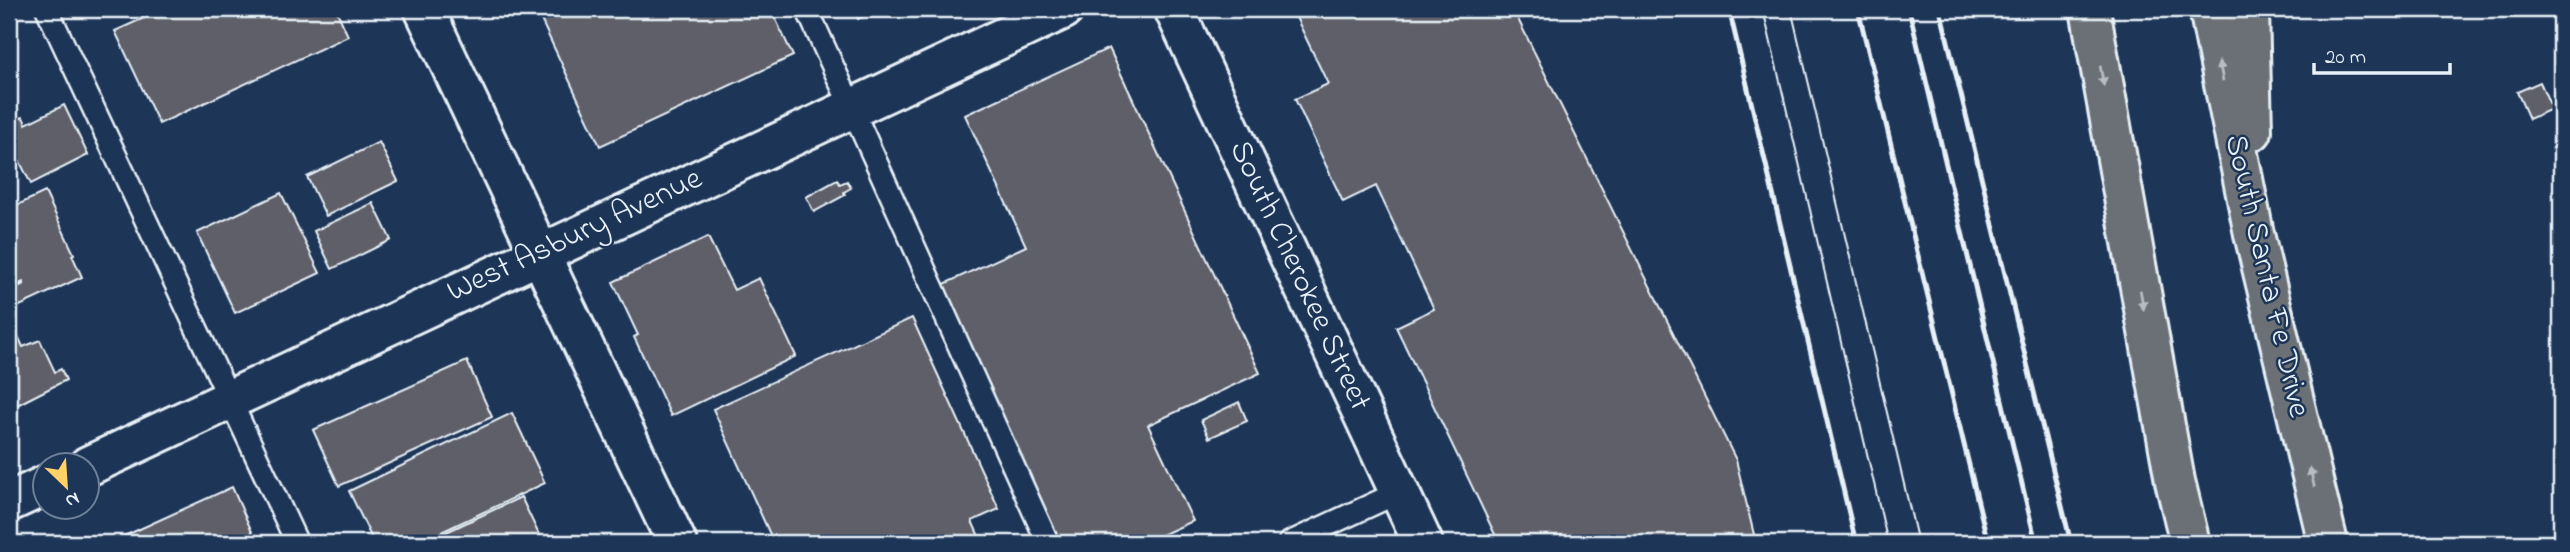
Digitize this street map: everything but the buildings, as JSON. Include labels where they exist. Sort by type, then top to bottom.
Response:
[{"type":"highway","points":[[2090,9],[2175,481],[2190,543]]},
{"type":"highway","name":"South Santa Fe Drive","points":[[2209,9],[2254,234],[2328,543]]},
{"type":"highway","points":[[2249,9],[2254,234]]},
{"type":"street","points":[[424,9],[677,543]]},
{"type":"street","name":"West Asbury Avenue","points":[[102,459],[540,252],[1064,9]]},
{"type":"street","name":"South Cherokee Street","points":[[1174,9],[1423,543]]},
{"type":"street","points":[[9,502],[32,491]]},
{"type":"lane","points":[[47,9],[297,543]]},
{"type":"lane","points":[[807,9],[1048,543]]},
{"type":"lane","points":[[1289,543],[1399,492]]},
{"type":"tram line","points":[[1763,9],[1888,543]]},
{"type":"tram line","points":[[1791,9],[1918,543]]},
{"type":"railway","points":[[1729,9],[1856,543]]},
{"type":"railway","points":[[1858,9],[1988,543]]},
{"type":"railway","points":[[1909,9],[2036,543]]},
{"type":"railway","points":[[1940,9],[2071,543]]}]
